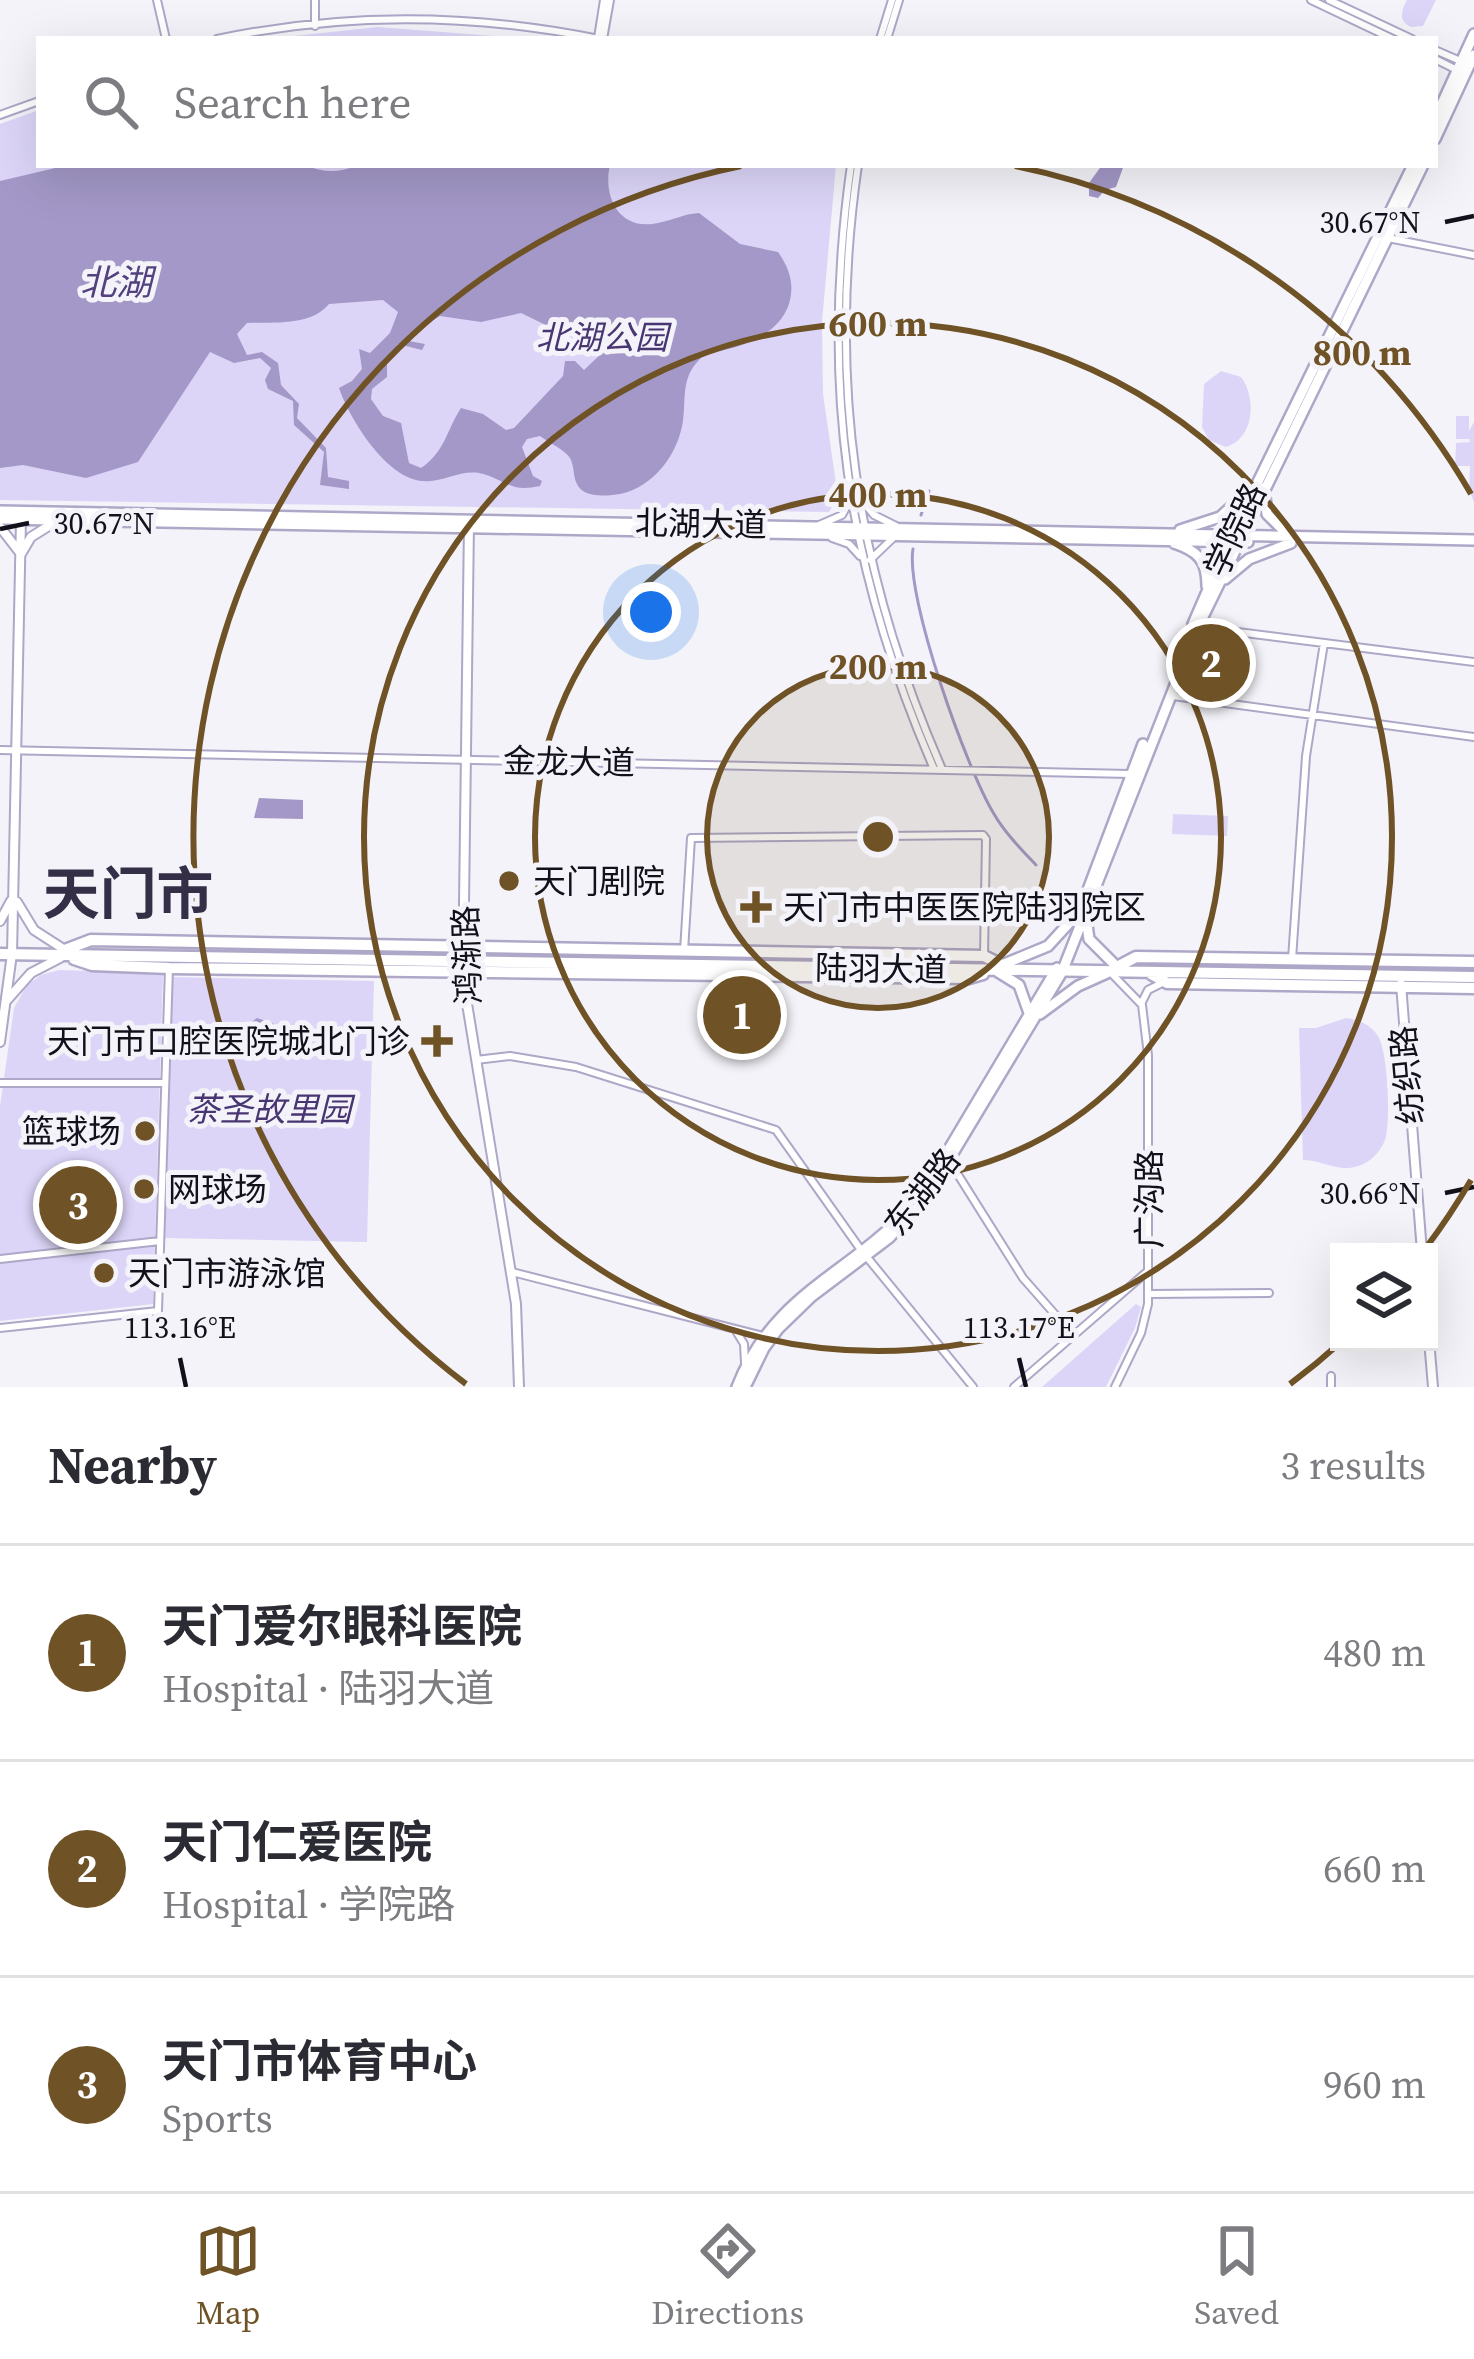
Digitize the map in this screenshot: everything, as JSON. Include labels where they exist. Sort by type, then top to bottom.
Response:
[{"type":"main road","points":[[1438,133],[1467,65],[1474,34]]},
{"type":"main road","points":[[1438,114],[1467,65]]},
{"type":"main road","name":"学院路","points":[[1060,969],[1210,592],[1412,168]]},
{"type":"main road","name":"学院路","points":[[1260,485],[1422,168]]},
{"type":"main road","points":[[1260,485],[1267,514],[1291,540],[1241,564],[1210,592],[1202,559],[1164,537],[1214,520],[1260,485]]},
{"type":"main road","name":"北湖大道","points":[[0,519],[22,515],[1474,543]]},
{"type":"main road","name":"北湖大道","points":[[22,515],[62,520],[469,524]]},
{"type":"main road","name":"学院路","points":[[1134,774],[1210,592]]},
{"type":"main road","points":[[998,968],[1048,946],[1083,912],[1090,939],[1113,970]]},
{"type":"main road","points":[[65,953],[91,940],[430,946],[463,959]]},
{"type":"main road","points":[[179,951],[210,942]]},
{"type":"main road","points":[[6,951],[244,958],[463,959],[684,951],[984,956],[1015,981],[1032,1016],[1136,957],[1292,959],[1474,988]]},
{"type":"main road","points":[[65,953],[179,951],[463,959]]},
{"type":"main road","points":[[65,953],[92,965],[169,968],[440,972],[463,959]]},
{"type":"main road","points":[[244,958],[261,969]]},
{"type":"main road","name":"陆羽大道","points":[[463,959],[969,978],[998,968],[1401,974]]},
{"type":"main road","points":[[1148,973],[1167,983],[1401,974],[1474,962]]},
{"type":"main road","name":"东湖路","points":[[864,1254],[922,1193],[1060,969]]},
{"type":"main road","name":"陆羽大道","points":[[1113,970],[1474,974]]},
{"type":"main road","name":"东湖路","points":[[741,1387],[744,1371],[795,1301],[912,1215],[950,1162],[1032,1016]]},
{"type":"main road","name":"东湖路","points":[[741,1387],[767,1337]]},
{"type":"street","points":[[157,0],[165,36]]},
{"type":"street","points":[[315,0],[315,24]]},
{"type":"street","points":[[600,36],[607,0]]},
{"type":"street","points":[[884,36],[896,0]]},
{"type":"street","points":[[1311,0],[1387,36]]},
{"type":"street","points":[[1329,0],[1406,36]]},
{"type":"street","points":[[237,36],[315,24],[453,19],[583,36]]},
{"type":"street","points":[[249,36],[315,24],[453,23],[557,36]]},
{"type":"street","points":[[1438,51],[1467,65]]},
{"type":"street","points":[[0,114],[36,100]]},
{"type":"street","points":[[854,168],[844,346],[854,492],[889,653],[938,769]]},
{"type":"street","points":[[1388,238],[1474,255]]},
{"type":"street","points":[[816,530],[842,515],[854,492]]},
{"type":"street","points":[[854,492],[868,511],[899,532],[866,561]]},
{"type":"street","points":[[0,1042],[14,895],[22,515]]},
{"type":"street","points":[[0,519],[21,554]]},
{"type":"street","points":[[21,554],[37,532],[62,520]]},
{"type":"street","name":"鸿渐路","points":[[469,524],[463,959],[512,1272],[519,1387]]},
{"type":"street","points":[[816,530],[849,544],[866,561]]},
{"type":"street","points":[[1198,627],[1474,662]]},
{"type":"street","points":[[1292,959],[1311,716],[1324,643]]},
{"type":"street","points":[[1169,695],[1474,737]]},
{"type":"street","name":"金龙大道","points":[[0,749],[1134,774]]},
{"type":"street","points":[[684,951],[691,838],[983,835],[984,956]]},
{"type":"street","points":[[0,921],[14,895]]},
{"type":"street","points":[[6,1001],[31,973],[65,953],[26,921],[14,895]]},
{"type":"street","points":[[0,1328],[158,1311],[169,968]]},
{"type":"street","points":[[1113,970],[1142,1006]]},
{"type":"street","name":"纺织路","points":[[1401,974],[1421,1243]]},
{"type":"street","points":[[1142,1006],[1148,990],[1167,983]]},
{"type":"street","points":[[0,986],[6,1001]]},
{"type":"street","name":"广沟路","points":[[1115,1387],[1141,1334],[1149,1294],[1149,1069],[1142,1006]]},
{"type":"street","points":[[476,1060],[506,1056],[576,1067],[776,1130],[864,1254],[973,1387]]},
{"type":"street","points":[[0,1083],[165,1083]]},
{"type":"street","points":[[950,1162],[1023,1278],[1074,1336]]},
{"type":"street","points":[[0,1259],[160,1241]]},
{"type":"street","points":[[1014,1387],[1149,1270]]},
{"type":"street","points":[[512,1272],[767,1337]]},
{"type":"street","points":[[1149,1294],[1269,1293]]},
{"type":"street","points":[[727,1327],[742,1339],[744,1371]]},
{"type":"street","points":[[1430,1351],[1433,1387]]},
{"type":"street","points":[[1331,1376],[1331,1387]]},
{"type":"green space","points":[[1407,0],[1436,0],[1423,26],[1411,27],[1402,19]]},
{"type":"green space","points":[[378,27],[494,36],[294,36]]},
{"type":"green space","name":"北湖公园","points":[[36,111],[36,168],[836,168],[822,322],[823,394],[838,497],[829,512],[0,500],[0,124]]},
{"type":"green space","points":[[1221,371],[1241,377],[1251,406],[1242,436],[1226,447],[1209,440],[1202,427],[1204,384]]},
{"type":"green space","points":[[1456,416],[1469,416],[1469,431],[1474,422],[1474,502],[1469,490],[1470,466],[1455,466],[1456,443],[1470,442],[1456,439]]},
{"type":"green space","points":[[1173,814],[1228,816],[1227,836],[1172,834]]},
{"type":"green space","points":[[59,970],[163,973],[153,1304],[0,1321],[0,1106],[14,1008],[27,985]]},
{"type":"green space","name":"茶圣故里园","points":[[171,977],[374,981],[367,1242],[164,1238]]},
{"type":"green space","points":[[1346,1018],[1364,1023],[1378,1036],[1388,1103],[1387,1131],[1380,1149],[1367,1162],[1344,1168],[1303,1160],[1299,1028]]},
{"type":"green space","points":[[1136,1304],[1141,1307],[1135,1328],[1106,1387],[1042,1387]]},
{"type":"water","name":"北湖","points":[[55,168],[609,168],[611,197],[630,221],[652,224],[699,213],[740,244],[778,252],[790,276],[791,296],[779,322],[744,344],[708,353],[693,367],[680,433],[670,457],[654,477],[620,494],[583,491],[570,458],[540,436],[527,439],[522,447],[533,476],[542,481],[540,486],[514,487],[472,473],[423,481],[396,470],[361,431],[339,388],[362,369],[359,349],[370,353],[390,333],[398,312],[383,300],[329,304],[313,316],[292,321],[247,323],[237,334],[247,355],[262,352],[278,363],[281,385],[299,404],[297,418],[326,448],[328,477],[349,481],[349,489],[320,485],[324,452],[294,425],[293,401],[268,389],[265,380],[271,368],[260,358],[234,363],[210,352],[138,462],[86,478],[23,465],[0,468],[0,181]],"holes":[[[521,313],[552,328],[579,324],[597,338],[603,352],[584,370],[575,361],[565,361],[563,376],[514,428],[506,430],[483,414],[461,408],[441,448],[421,468],[409,463],[401,423],[383,416],[371,399],[372,389],[387,377],[387,363],[398,344],[422,350],[425,344],[409,341],[408,335],[440,316],[481,322]]]},
{"type":"water","points":[[1100,168],[1123,168],[1116,187],[1098,198],[1089,196],[1089,183]]},
{"type":"water","points":[[259,798],[303,800],[303,819],[254,818]]},
{"type":"water","points":[[257,1018],[274,1024],[278,1052],[243,1051],[244,1028]]},
{"type":"waterway","points":[[921,515],[929,491]]},
{"type":"waterway","points":[[913,549],[918,604],[928,642],[969,761],[998,821],[1036,865]]},
{"type":"place","name":"天门仁爱医院","points":[[1211,663]]},
{"type":"place","name":"天门剧院","points":[[509,881]]},
{"type":"place","name":"天门市中医医院陆羽院区","points":[[756,907]]},
{"type":"place","name":"天门爱尔眼科医院","points":[[742,1015]]},
{"type":"place","name":"天门市口腔医院城北门诊","points":[[437,1041]]},
{"type":"place","name":"篮球场","points":[[145,1131]]},
{"type":"place","name":"网球场","points":[[144,1189]]},
{"type":"place","name":"天门市体育中心","points":[[78,1205]]},
{"type":"place","name":"天门市游泳馆","points":[[104,1273]]},
{"type":"district","name":"天门市","points":[[128,894]]}]
